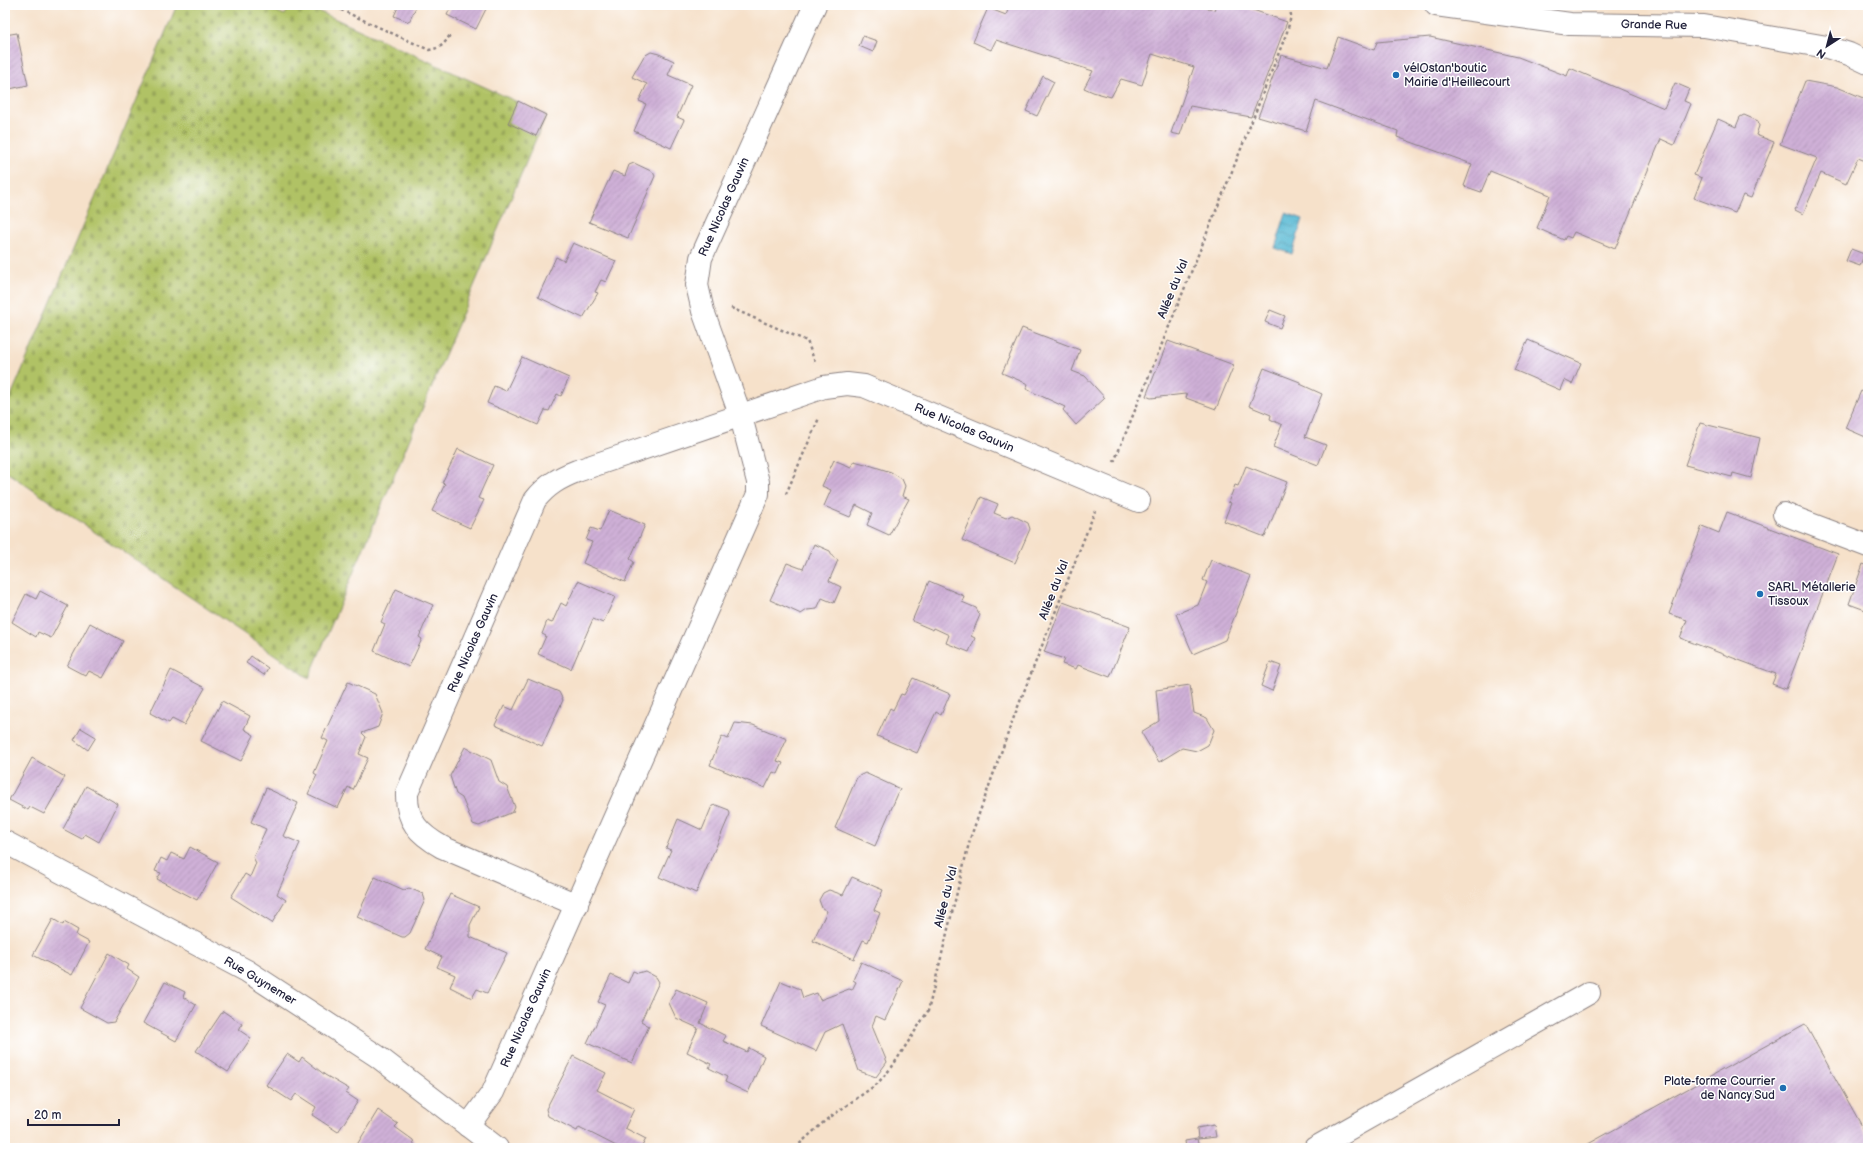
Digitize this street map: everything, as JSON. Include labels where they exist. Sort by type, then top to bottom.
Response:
[{"type":"street","name":"Rue Nicolas Gauvin","points":[[468,1126],[493,1092],[577,906],[758,494],[758,482],[741,417],[703,311],[697,286],[701,258],[815,5]]},
{"type":"street","name":"Grande Rue","points":[[1436,5],[1570,24],[1704,26],[1827,48],[1849,54],[1868,62]]},
{"type":"street","name":"Rue Nicolas Gauvin","points":[[577,906],[442,847],[426,838],[409,815],[406,805],[407,793],[535,500],[546,487],[559,478],[577,471],[741,417],[824,387],[847,384],[864,386],[1139,501]]},
{"type":"street","points":[[1784,514],[1868,546]]},
{"type":"street","name":"Rue Guynemer","points":[[5,842],[247,971],[377,1056],[497,1148]]},
{"type":"street","points":[[1315,1148],[1589,993]]},
{"type":"path","points":[[330,5],[429,50],[439,48],[446,43],[450,34]]},
{"type":"path","name":"Allée du Val","points":[[795,1148],[826,1120],[877,1084],[892,1067],[928,1011],[970,839],[1012,722],[1105,488],[1124,434],[1237,159],[1287,32],[1291,16],[1290,5]]},
{"type":"green space","points":[[177,5],[261,5],[285,15],[290,5],[305,5],[546,115],[309,678],[5,471],[5,410]]},
{"type":"water","points":[[1286,213],[1303,219],[1292,254],[1275,248]]},
{"type":"building","points":[[399,5],[417,5],[409,22],[394,16]]},
{"type":"building","points":[[452,5],[488,5],[476,29],[447,15]]},
{"type":"building","points":[[995,5],[1200,5],[1214,10],[1216,5],[1239,5],[1287,22],[1251,117],[1190,106],[1180,135],[1171,133],[1194,67],[1152,54],[1142,85],[1121,79],[1111,97],[1093,92],[1084,88],[1093,71],[996,40],[991,50],[973,42],[988,8],[1006,15],[1008,10]]},
{"type":"building","points":[[17,33],[28,85],[5,90],[5,35]]},
{"type":"building","points":[[863,36],[877,41],[873,52],[859,46]]},
{"type":"building","points":[[1338,37],[1374,50],[1377,42],[1430,37],[1518,57],[1567,76],[1570,68],[1664,108],[1675,83],[1689,89],[1684,101],[1691,104],[1674,145],[1661,139],[1615,249],[1574,232],[1571,238],[1566,236],[1564,240],[1537,228],[1550,195],[1490,171],[1481,192],[1464,186],[1472,164],[1397,137],[1398,131],[1316,101],[1306,131],[1258,117],[1281,55],[1327,68]]},
{"type":"building","points":[[651,52],[674,61],[668,75],[691,85],[677,117],[684,120],[671,148],[634,131],[646,104],[639,101],[647,84],[632,77],[644,56]]},
{"type":"building","points":[[1043,76],[1054,82],[1037,116],[1026,111]]},
{"type":"building","points":[[1805,81],[1837,87],[1868,100],[1868,162],[1858,158],[1846,184],[1821,173],[1803,214],[1795,210],[1817,158],[1780,144]]},
{"type":"building","points":[[518,101],[546,115],[536,136],[508,123]]},
{"type":"building","points":[[1744,115],[1758,121],[1759,126],[1756,135],[1774,142],[1751,198],[1743,195],[1735,213],[1694,198],[1702,178],[1694,175],[1718,119],[1736,127],[1740,117]]},
{"type":"building","points":[[634,163],[653,172],[655,176],[628,238],[589,222],[613,171],[625,176],[629,165]]},
{"type":"building","points":[[573,243],[616,261],[606,282],[601,280],[595,292],[598,293],[583,318],[538,297],[556,257],[564,261]]},
{"type":"building","points":[[1851,249],[1864,254],[1860,266],[1846,261]]},
{"type":"building","points":[[1270,310],[1285,316],[1280,328],[1265,322]]},
{"type":"building","points":[[1022,328],[1080,350],[1072,371],[1085,376],[1105,398],[1076,425],[1063,410],[1065,407],[1026,389],[1028,384],[1002,373]]},
{"type":"building","points":[[1528,340],[1581,363],[1572,384],[1564,380],[1560,390],[1514,370]]},
{"type":"building","points":[[1168,341],[1234,365],[1216,409],[1186,398],[1187,395],[1185,394],[1151,398],[1146,396]]},
{"type":"building","points":[[522,357],[569,378],[561,396],[557,394],[549,411],[545,410],[538,425],[487,403],[494,386],[506,391]]},
{"type":"building","points":[[1264,368],[1300,382],[1300,384],[1322,394],[1305,437],[1326,445],[1318,465],[1273,447],[1282,425],[1270,419],[1271,415],[1249,406]]},
{"type":"building","points":[[1861,391],[1868,394],[1868,438],[1845,428]]},
{"type":"building","points":[[1700,423],[1760,438],[1751,478],[1733,473],[1732,477],[1685,465]]},
{"type":"building","points":[[458,449],[493,465],[478,498],[484,500],[470,528],[432,511],[445,484],[442,483]]},
{"type":"building","points":[[834,460],[851,467],[854,461],[869,465],[891,472],[902,479],[905,486],[902,496],[909,499],[889,535],[867,525],[872,513],[856,505],[850,517],[824,506],[831,490],[822,486]]},
{"type":"building","points":[[1246,466],[1287,482],[1265,537],[1224,521],[1231,503],[1228,502],[1235,485],[1238,486]]},
{"type":"building","points":[[981,497],[998,504],[994,513],[1006,518],[1012,515],[1028,523],[1030,529],[1015,563],[962,540]]},
{"type":"building","points":[[609,510],[645,525],[630,559],[634,562],[625,582],[583,563],[592,542],[586,540],[591,528],[600,531]]},
{"type":"building","name":"SARL Métallerie Tissoux","points":[[1727,512],[1838,554],[1786,689],[1772,684],[1776,674],[1680,638],[1687,620],[1669,614],[1702,526],[1719,533]]},
{"type":"building","points":[[814,544],[830,551],[833,557],[838,560],[829,581],[841,587],[834,603],[822,598],[817,609],[807,610],[801,614],[770,600],[787,563],[803,569]]},
{"type":"building","points":[[1211,560],[1251,576],[1225,640],[1193,654],[1176,614],[1198,605],[1207,582],[1203,580]]},
{"type":"building","points":[[1863,564],[1868,566],[1868,611],[1849,604]]},
{"type":"building","points":[[578,581],[615,597],[603,623],[593,619],[571,669],[538,654],[546,636],[542,634],[547,621],[552,623],[561,603],[566,606]]},
{"type":"building","points":[[929,581],[964,596],[962,602],[976,608],[980,615],[971,636],[975,638],[969,652],[946,643],[949,635],[934,628],[933,630],[912,621]]},
{"type":"building","points":[[396,589],[433,605],[419,637],[422,639],[409,667],[374,651],[385,624],[381,622]]},
{"type":"building","points":[[40,591],[68,606],[51,638],[38,632],[36,637],[12,622],[26,594],[36,599]]},
{"type":"building","points":[[1063,602],[1130,627],[1110,677],[1078,665],[1076,669],[1062,664],[1064,659],[1044,652]]},
{"type":"building","points":[[90,623],[123,641],[103,678],[89,671],[86,676],[67,666]]},
{"type":"building","points":[[251,656],[268,668],[264,675],[246,663]]},
{"type":"building","points":[[1270,662],[1281,666],[1272,691],[1261,686]]},
{"type":"building","points":[[171,670],[205,688],[184,725],[172,719],[169,723],[150,713]]},
{"type":"building","points":[[913,678],[950,694],[941,715],[936,712],[917,753],[877,736],[890,708],[893,710],[901,694],[904,695]]},
{"type":"building","points":[[528,679],[559,692],[563,700],[542,746],[495,725],[504,706],[513,710]]},
{"type":"building","points":[[348,682],[375,694],[383,713],[378,727],[362,733],[366,737],[359,754],[368,758],[353,790],[348,787],[338,808],[308,794],[317,775],[314,773],[328,741],[322,738]]},
{"type":"building","points":[[1190,685],[1194,713],[1207,718],[1214,730],[1208,745],[1197,751],[1182,748],[1159,762],[1141,732],[1159,721],[1156,690]]},
{"type":"building","points":[[222,701],[250,716],[244,729],[254,735],[241,761],[201,741]]},
{"type":"building","points":[[735,723],[753,725],[787,739],[777,761],[783,763],[778,774],[773,772],[765,788],[710,765],[722,736],[728,739]]},
{"type":"building","points":[[81,728],[96,737],[88,750],[74,740]]},
{"type":"building","points":[[465,747],[491,760],[499,782],[507,787],[515,807],[513,812],[479,826],[473,824],[462,798],[456,794],[450,776]]},
{"type":"building","points":[[32,758],[65,777],[44,814],[30,807],[28,810],[9,800]]},
{"type":"building","points":[[865,773],[900,789],[875,846],[835,828],[857,777]]},
{"type":"building","points":[[86,786],[118,804],[99,842],[85,834],[82,839],[63,829]]},
{"type":"building","points":[[266,788],[298,803],[283,836],[300,843],[277,894],[286,900],[272,923],[231,897],[245,874],[250,877],[256,863],[253,857],[266,829],[251,822]]},
{"type":"building","points":[[716,805],[729,810],[730,814],[696,893],[659,877],[671,850],[666,848],[678,819],[702,830],[712,806]]},
{"type":"building","points":[[190,847],[218,862],[197,900],[157,879],[161,873],[155,871],[161,858],[167,861],[171,853],[184,859]]},
{"type":"building","points":[[375,877],[404,890],[409,888],[423,894],[425,900],[410,933],[405,937],[357,917]]},
{"type":"building","points":[[852,877],[883,890],[874,910],[880,913],[868,942],[863,940],[854,959],[813,941],[827,911],[822,908],[819,900],[823,893],[829,890],[843,895]]},
{"type":"building","points":[[450,894],[479,907],[470,925],[470,937],[507,953],[487,993],[477,989],[472,998],[450,987],[455,975],[437,967],[442,957],[425,949]]},
{"type":"building","points":[[53,919],[63,925],[64,922],[78,930],[76,935],[89,942],[72,975],[33,955]]},
{"type":"building","points":[[109,953],[129,965],[127,969],[139,977],[114,1022],[107,1023],[80,1008]]},
{"type":"building","points":[[861,962],[903,981],[885,1020],[876,1016],[872,1026],[887,1062],[876,1077],[859,1071],[842,1024],[825,1032],[816,1051],[761,1026],[781,981],[800,989],[803,998],[817,993],[820,1000],[849,989],[852,990],[856,982],[853,980]]},
{"type":"building","points":[[633,971],[638,973],[645,971],[656,977],[659,982],[641,1021],[649,1026],[632,1063],[587,1043],[605,1005],[598,1002],[611,975],[628,983]]},
{"type":"building","points":[[165,982],[185,992],[183,997],[196,1005],[176,1041],[143,1023]]},
{"type":"building","points":[[676,989],[708,1003],[700,1023],[726,1036],[723,1041],[747,1052],[749,1048],[764,1056],[748,1093],[725,1082],[727,1077],[709,1068],[711,1064],[687,1052],[698,1028],[676,1018],[669,1003]]},
{"type":"building","points":[[223,1011],[242,1024],[239,1030],[251,1038],[228,1072],[196,1051]]},
{"type":"building","name":"Plate-forme Courrier de Nancy Sud","points":[[1805,1024],[1868,1137],[1868,1148],[1581,1148]]},
{"type":"building","points":[[287,1054],[299,1062],[302,1057],[325,1075],[349,1089],[346,1093],[358,1101],[338,1132],[312,1115],[316,1107],[296,1094],[291,1101],[266,1085]]},
{"type":"building","points":[[573,1056],[606,1073],[597,1090],[634,1109],[625,1128],[646,1139],[641,1148],[620,1148],[579,1127],[577,1131],[548,1116],[546,1109]]},
{"type":"building","points":[[378,1110],[398,1124],[395,1127],[413,1140],[415,1148],[355,1148]]},
{"type":"building","points":[[1214,1125],[1216,1137],[1198,1139],[1197,1128]]},
{"type":"building","points":[[1197,1139],[1199,1148],[1186,1148],[1185,1141]]},
{"type":"place","name":"vélOstan'boutic Mairie d'Heillecourt","points":[[1396,75]]},
{"type":"place","name":"SARL Métallerie Tissoux","points":[[1760,594]]},
{"type":"place","name":"Plate-forme Courrier de Nancy Sud","points":[[1783,1088]]}]
